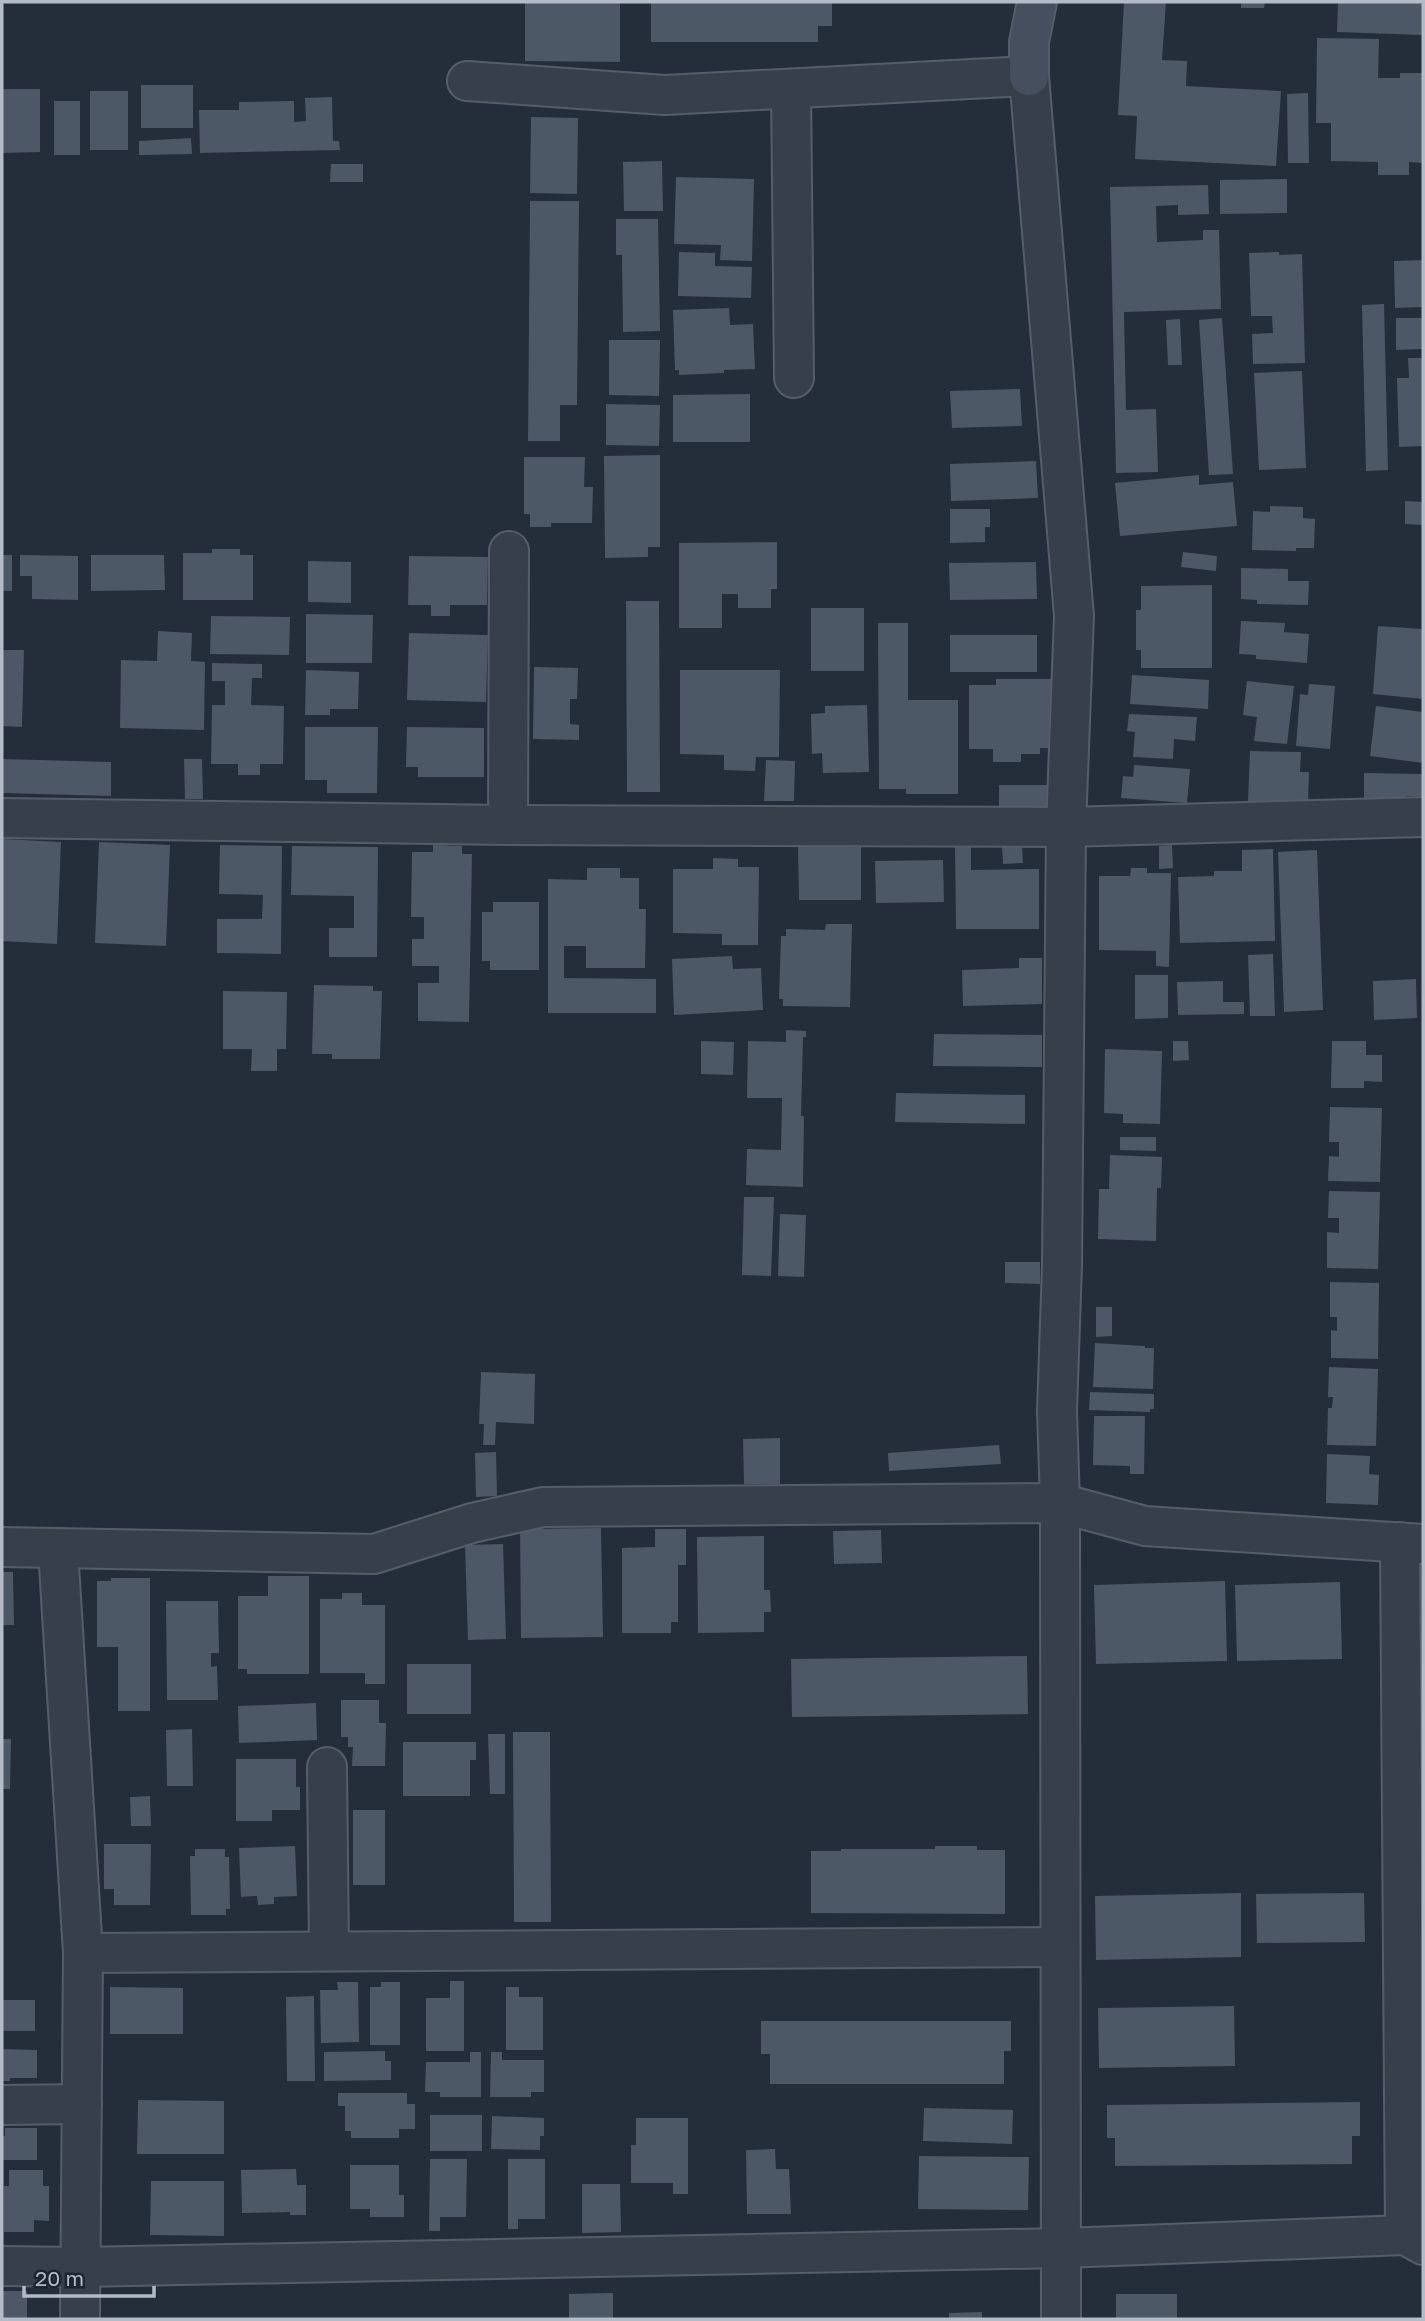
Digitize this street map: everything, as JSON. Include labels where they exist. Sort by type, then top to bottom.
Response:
[{"type":"street","points":[[1037,2],[1029,42],[1029,76],[1074,615],[1066,827],[1058,1411],[1061,2319]]},
{"type":"street","points":[[467,81],[666,95],[1029,76]]},
{"type":"street","points":[[791,89],[794,378]]},
{"type":"street","points":[[508,825],[509,551]]},
{"type":"street","points":[[2,818],[508,825],[1066,827],[1423,817]]},
{"type":"street","points":[[2,1547],[374,1554],[472,1523],[543,1507],[1060,1503],[1145,1526],[1412,1543],[1414,2240],[80,2267],[2,2266]]},
{"type":"street","points":[[58,1549],[83,1953],[80,2319]]},
{"type":"street","points":[[327,1767],[329,1951]]},
{"type":"street","points":[[83,1953],[1060,1947]]},
{"type":"street","points":[[2,2105],[82,2104]]},
{"type":"building","points":[[525,2],[620,2],[620,62],[525,61]]},
{"type":"building","points":[[651,2],[832,2],[832,26],[818,26],[818,42],[651,42]]},
{"type":"building","points":[[1124,2],[1166,2],[1162,60],[1187,61],[1186,86],[1281,91],[1276,166],[1135,159],[1137,116],[1118,115]]},
{"type":"building","points":[[1241,2],[1265,2],[1264,8],[1241,8]]},
{"type":"building","points":[[1338,2],[1423,2],[1423,35],[1337,32]]},
{"type":"building","points":[[1317,38],[1379,39],[1378,78],[1400,78],[1400,73],[1423,73],[1423,163],[1409,162],[1409,175],[1378,175],[1378,162],[1331,161],[1331,123],[1316,123]]},
{"type":"building","points":[[141,85],[193,85],[193,128],[141,128]]},
{"type":"building","points":[[2,89],[40,89],[40,152],[2,153]]},
{"type":"building","points":[[90,91],[128,91],[128,150],[90,150]]},
{"type":"building","points":[[1308,93],[1309,163],[1288,163],[1287,94]]},
{"type":"building","points":[[332,97],[333,141],[339,141],[340,150],[200,153],[199,110],[239,110],[239,102],[294,101],[294,122],[306,121],[305,98]]},
{"type":"building","points":[[54,101],[80,101],[80,155],[54,155]]},
{"type":"building","points":[[531,117],[578,118],[577,194],[530,193]]},
{"type":"building","points":[[191,138],[192,154],[139,155],[139,141]]},
{"type":"building","points":[[662,161],[663,211],[624,211],[623,162]]},
{"type":"building","points":[[331,164],[363,164],[363,182],[330,182]]},
{"type":"building","points":[[676,177],[754,179],[752,261],[720,260],[721,245],[674,244]]},
{"type":"building","points":[[1287,179],[1287,213],[1220,214],[1220,180]]},
{"type":"building","points":[[1208,185],[1209,214],[1178,215],[1178,205],[1156,206],[1157,242],[1203,240],[1203,230],[1219,230],[1221,309],[1124,312],[1126,410],[1156,409],[1158,472],[1116,473],[1110,187]]},
{"type":"building","points":[[530,201],[579,201],[577,405],[560,405],[560,441],[528,441]]},
{"type":"building","points":[[616,219],[658,219],[660,331],[623,332],[622,255],[616,255]]},
{"type":"building","points":[[679,252],[715,253],[715,266],[752,267],[751,298],[678,296]]},
{"type":"building","points":[[1279,252],[1279,255],[1302,254],[1305,363],[1253,364],[1252,334],[1273,333],[1272,316],[1251,316],[1249,253]]},
{"type":"building","points":[[1423,260],[1423,307],[1395,308],[1394,261]]},
{"type":"building","points":[[1384,304],[1388,470],[1366,471],[1362,305]]},
{"type":"building","points":[[729,308],[730,325],[753,324],[755,369],[679,375],[679,370],[675,370],[673,310]]},
{"type":"building","points":[[1222,318],[1233,474],[1209,475],[1199,320]]},
{"type":"building","points":[[1396,318],[1423,318],[1423,349],[1396,350]]},
{"type":"building","points":[[1180,319],[1182,365],[1168,365],[1166,320]]},
{"type":"building","points":[[609,340],[660,340],[659,396],[609,395]]},
{"type":"building","points":[[1408,358],[1423,358],[1423,446],[1399,447],[1397,378],[1409,378]]},
{"type":"building","points":[[1302,371],[1306,468],[1259,470],[1254,373]]},
{"type":"building","points":[[1020,389],[1022,426],[952,428],[950,391]]},
{"type":"building","points":[[750,394],[750,442],[673,442],[673,395]]},
{"type":"building","points":[[606,404],[660,405],[659,446],[606,445]]},
{"type":"building","points":[[660,455],[660,547],[648,547],[648,557],[605,558],[604,456]]},
{"type":"building","points":[[524,457],[585,457],[584,487],[593,487],[592,523],[551,523],[551,527],[530,527],[530,514],[524,514]]},
{"type":"building","points":[[1036,461],[1038,498],[951,501],[950,464]]},
{"type":"building","points":[[1199,475],[1199,485],[1233,482],[1237,526],[1120,536],[1115,483]]},
{"type":"building","points":[[1405,501],[1423,502],[1423,525],[1405,524]]},
{"type":"building","points":[[1270,506],[1303,507],[1303,518],[1315,519],[1314,548],[1296,548],[1296,551],[1252,550],[1253,511],[1270,512]]},
{"type":"building","points":[[950,509],[990,509],[990,527],[985,527],[985,542],[950,543]]},
{"type":"building","points":[[777,542],[777,589],[771,589],[771,608],[738,608],[738,594],[722,594],[722,628],[679,628],[679,543]]},
{"type":"building","points":[[212,549],[240,549],[240,555],[253,555],[253,600],[183,600],[183,553],[212,553]]},
{"type":"building","points":[[1183,552],[1217,556],[1216,571],[1181,567]]},
{"type":"building","points":[[2,555],[12,555],[12,591],[2,591]]},
{"type":"building","points":[[20,555],[78,556],[78,600],[32,599],[32,576],[20,576]]},
{"type":"building","points":[[91,555],[164,555],[165,590],[91,591]]},
{"type":"building","points":[[409,556],[488,557],[487,605],[450,605],[450,616],[431,616],[431,605],[408,605]]},
{"type":"building","points":[[308,561],[351,562],[351,603],[308,602]]},
{"type":"building","points":[[1036,562],[1037,599],[950,600],[949,563]]},
{"type":"building","points":[[1241,568],[1288,569],[1288,581],[1309,581],[1308,605],[1257,604],[1257,600],[1241,599]]},
{"type":"building","points":[[1212,585],[1212,668],[1141,668],[1141,650],[1136,650],[1136,610],[1141,610],[1141,586]]},
{"type":"building","points":[[626,601],[659,601],[660,792],[627,792]]},
{"type":"building","points":[[811,608],[864,608],[864,671],[811,671]]},
{"type":"building","points":[[306,614],[373,615],[372,663],[306,663]]},
{"type":"building","points":[[211,616],[290,617],[289,655],[210,654]]},
{"type":"building","points":[[1241,621],[1285,623],[1284,632],[1309,634],[1307,663],[1256,659],[1256,655],[1239,654]]},
{"type":"building","points":[[878,623],[908,623],[908,700],[958,700],[958,794],[906,794],[906,789],[879,789]]},
{"type":"building","points":[[1378,626],[1423,629],[1423,699],[1373,694]]},
{"type":"building","points":[[158,631],[192,633],[191,661],[205,662],[204,730],[120,728],[121,660],[157,661]]},
{"type":"building","points":[[409,633],[488,635],[486,702],[407,700]]},
{"type":"building","points":[[950,635],[1037,635],[1037,672],[950,672]]},
{"type":"building","points":[[2,650],[24,650],[22,727],[2,726]]},
{"type":"building","points":[[212,663],[262,664],[262,678],[252,678],[251,705],[284,706],[283,764],[260,764],[260,775],[238,775],[238,764],[211,764],[212,705],[225,705],[225,681],[212,681]]},
{"type":"building","points":[[534,667],[578,668],[577,699],[570,699],[570,724],[579,725],[579,740],[533,739]]},
{"type":"building","points":[[306,670],[359,672],[358,709],[330,709],[330,715],[305,715]]},
{"type":"building","points":[[680,670],[780,670],[779,757],[756,757],[755,771],[724,770],[724,755],[680,754]]},
{"type":"building","points":[[1132,675],[1209,680],[1208,709],[1130,704]]},
{"type":"building","points":[[996,679],[1051,679],[1051,748],[1040,748],[1040,754],[1021,754],[1021,762],[993,762],[993,749],[969,749],[969,685],[996,685]]},
{"type":"building","points":[[1247,681],[1294,686],[1287,744],[1254,741],[1257,717],[1243,715]]},
{"type":"building","points":[[1309,684],[1335,686],[1330,749],[1296,746],[1300,694],[1308,695]]},
{"type":"building","points":[[867,705],[869,772],[823,773],[822,753],[812,754],[811,714],[825,713],[825,706]]},
{"type":"building","points":[[1376,706],[1423,712],[1423,763],[1370,756]]},
{"type":"building","points":[[1129,714],[1197,717],[1195,741],[1174,739],[1173,759],[1133,757],[1135,732],[1127,731]]},
{"type":"building","points":[[305,727],[378,727],[377,793],[327,793],[327,780],[305,780]]},
{"type":"building","points":[[407,727],[484,728],[484,777],[418,777],[418,767],[406,767]]},
{"type":"building","points":[[1250,751],[1301,752],[1300,772],[1309,772],[1308,803],[1248,801]]},
{"type":"building","points":[[2,759],[111,762],[111,796],[2,793]]},
{"type":"building","points":[[184,759],[202,759],[203,799],[185,799]]},
{"type":"building","points":[[766,760],[795,761],[794,801],[764,801]]},
{"type":"building","points":[[1134,765],[1190,769],[1187,803],[1121,798],[1123,776],[1133,777]]},
{"type":"building","points":[[1364,773],[1423,774],[1423,796],[1405,796],[1405,801],[1364,801]]},
{"type":"building","points":[[999,785],[1051,785],[1051,806],[999,806]]},
{"type":"building","points":[[2,839],[61,842],[57,944],[2,941]]},
{"type":"building","points":[[99,842],[170,845],[166,946],[95,943]]},
{"type":"building","points":[[220,845],[282,846],[281,954],[217,953],[217,919],[262,919],[263,895],[219,894]]},
{"type":"building","points":[[433,845],[462,846],[462,854],[472,854],[469,1022],[418,1021],[418,983],[439,983],[439,966],[412,966],[412,939],[424,939],[424,917],[411,917],[412,852],[433,852]]},
{"type":"building","points":[[861,845],[861,900],[799,900],[798,846]]},
{"type":"building","points":[[955,845],[971,845],[971,870],[1039,869],[1039,929],[956,929]]},
{"type":"building","points":[[1022,845],[1023,863],[1003,864],[1002,846]]},
{"type":"building","points":[[1172,845],[1173,868],[1159,869],[1159,846]]},
{"type":"building","points":[[292,846],[378,847],[377,957],[329,957],[329,928],[354,928],[354,896],[291,895]]},
{"type":"building","points":[[1273,849],[1275,941],[1180,943],[1178,877],[1214,876],[1214,871],[1242,871],[1242,850]]},
{"type":"building","points":[[1317,850],[1323,1010],[1284,1012],[1278,852]]},
{"type":"building","points":[[713,858],[738,859],[738,867],[759,867],[758,945],[722,945],[722,934],[673,933],[673,869],[713,869]]},
{"type":"building","points":[[943,860],[944,902],[876,903],[875,861]]},
{"type":"building","points":[[587,868],[620,868],[620,878],[639,878],[639,909],[646,909],[645,968],[586,968],[586,946],[564,946],[564,978],[656,979],[656,1013],[548,1013],[548,879],[587,880]]},
{"type":"building","points":[[1131,868],[1147,868],[1147,873],[1171,873],[1169,967],[1156,966],[1156,951],[1099,950],[1099,876],[1130,876]]},
{"type":"building","points":[[493,902],[539,902],[539,970],[490,970],[490,961],[482,961],[482,912],[493,912]]},
{"type":"building","points":[[826,924],[852,924],[850,1007],[783,1006],[783,999],[779,999],[781,936],[786,936],[786,929],[825,930]]},
{"type":"building","points":[[1273,954],[1275,1016],[1250,1016],[1248,955]]},
{"type":"building","points":[[732,956],[733,969],[761,968],[763,1010],[674,1015],[672,959]]},
{"type":"building","points":[[1019,958],[1042,958],[1042,1004],[963,1006],[962,970],[1019,968]]},
{"type":"building","points":[[1135,975],[1168,975],[1168,1018],[1135,1019]]},
{"type":"building","points":[[1416,979],[1417,1018],[1374,1020],[1373,981]]},
{"type":"building","points":[[1223,981],[1223,1002],[1244,1002],[1244,1014],[1178,1015],[1177,982]]},
{"type":"building","points":[[314,985],[373,986],[373,991],[382,991],[380,1059],[332,1059],[332,1054],[312,1054]]},
{"type":"building","points":[[223,991],[287,992],[286,1049],[277,1049],[277,1071],[251,1071],[252,1049],[223,1049]]},
{"type":"building","points":[[786,1030],[806,1031],[806,1037],[803,1037],[801,1116],[804,1116],[803,1187],[746,1185],[747,1149],[781,1150],[782,1098],[747,1098],[748,1041],[786,1042]]},
{"type":"building","points":[[934,1034],[1042,1035],[1042,1067],[933,1066]]},
{"type":"building","points":[[701,1041],[734,1042],[733,1075],[701,1074]]},
{"type":"building","points":[[1173,1041],[1188,1041],[1189,1060],[1173,1061]]},
{"type":"building","points":[[1332,1041],[1366,1041],[1366,1055],[1382,1055],[1382,1082],[1364,1081],[1364,1088],[1331,1088]]},
{"type":"building","points":[[1105,1049],[1162,1051],[1160,1124],[1123,1123],[1123,1114],[1104,1113]]},
{"type":"building","points":[[896,1093],[1025,1095],[1025,1124],[895,1122]]},
{"type":"building","points":[[1330,1107],[1382,1108],[1380,1182],[1328,1181],[1329,1156],[1339,1157],[1339,1142],[1329,1142]]},
{"type":"building","points":[[1120,1137],[1156,1137],[1156,1151],[1120,1150]]},
{"type":"building","points":[[1110,1155],[1162,1157],[1161,1188],[1157,1188],[1156,1241],[1098,1239],[1099,1189],[1109,1189]]},
{"type":"building","points":[[1329,1191],[1380,1192],[1378,1269],[1327,1268],[1327,1232],[1339,1233],[1339,1218],[1328,1218]]},
{"type":"building","points":[[744,1197],[774,1197],[771,1276],[742,1275]]},
{"type":"building","points":[[780,1214],[806,1215],[804,1277],[778,1276]]},
{"type":"building","points":[[1005,1262],[1040,1262],[1040,1284],[1005,1283]]},
{"type":"building","points":[[1330,1282],[1379,1283],[1378,1359],[1331,1358],[1331,1330],[1337,1331],[1337,1317],[1330,1317]]},
{"type":"building","points":[[1096,1307],[1112,1307],[1112,1336],[1096,1337]]},
{"type":"building","points":[[1095,1343],[1154,1348],[1153,1389],[1093,1387]]},
{"type":"building","points":[[1329,1367],[1378,1369],[1376,1446],[1327,1445],[1328,1408],[1332,1408],[1333,1397],[1328,1397]]},
{"type":"building","points":[[481,1372],[535,1374],[534,1424],[496,1422],[495,1445],[483,1445],[484,1424],[479,1424]]},
{"type":"building","points":[[1090,1392],[1154,1394],[1154,1409],[1150,1409],[1150,1412],[1089,1410]]},
{"type":"building","points":[[1094,1416],[1145,1416],[1144,1474],[1130,1474],[1130,1466],[1093,1465]]},
{"type":"building","points":[[780,1438],[780,1484],[744,1484],[743,1439]]},
{"type":"building","points":[[999,1445],[1001,1464],[889,1471],[888,1453]]},
{"type":"building","points":[[496,1452],[497,1496],[476,1497],[475,1453]]},
{"type":"building","points":[[1327,1454],[1370,1456],[1369,1474],[1379,1475],[1378,1505],[1326,1503]]},
{"type":"building","points":[[601,1528],[603,1637],[521,1638],[520,1529]]},
{"type":"building","points":[[655,1529],[686,1529],[686,1565],[678,1565],[678,1622],[671,1622],[671,1633],[622,1633],[622,1548],[655,1547]]},
{"type":"building","points":[[881,1530],[882,1563],[834,1564],[833,1531]]},
{"type":"building","points":[[764,1536],[764,1590],[770,1590],[771,1612],[764,1612],[764,1632],[698,1633],[697,1537]]},
{"type":"building","points":[[503,1544],[506,1639],[468,1640],[465,1545]]},
{"type":"building","points":[[2,1572],[13,1572],[14,1625],[2,1625]]},
{"type":"building","points":[[268,1576],[309,1576],[309,1674],[247,1674],[247,1669],[238,1669],[238,1596],[268,1596]]},
{"type":"building","points":[[111,1578],[150,1578],[150,1711],[118,1711],[118,1647],[97,1647],[97,1581],[111,1581]]},
{"type":"building","points":[[1225,1581],[1227,1661],[1096,1664],[1094,1585]]},
{"type":"building","points":[[1340,1582],[1342,1659],[1237,1661],[1235,1585]]},
{"type":"building","points":[[342,1593],[362,1593],[362,1605],[385,1605],[385,1684],[365,1684],[365,1673],[320,1673],[320,1599],[342,1599]]},
{"type":"building","points":[[166,1601],[218,1601],[219,1653],[211,1653],[211,1667],[217,1666],[218,1700],[167,1700]]},
{"type":"building","points":[[1027,1656],[1028,1714],[792,1717],[791,1659]]},
{"type":"building","points":[[407,1664],[471,1664],[471,1714],[407,1714]]},
{"type":"building","points":[[341,1700],[379,1700],[379,1723],[386,1723],[385,1766],[352,1766],[353,1747],[348,1747],[348,1737],[341,1737]]},
{"type":"building","points":[[316,1703],[317,1740],[239,1743],[238,1706]]},
{"type":"building","points":[[192,1729],[193,1786],[167,1786],[166,1730]]},
{"type":"building","points":[[513,1732],[550,1732],[551,1922],[514,1922]]},
{"type":"building","points":[[488,1734],[505,1734],[505,1794],[490,1794]]},
{"type":"building","points":[[2,1739],[11,1739],[10,1789],[2,1789]]},
{"type":"building","points":[[403,1742],[476,1742],[476,1760],[470,1760],[470,1796],[403,1796]]},
{"type":"building","points":[[236,1759],[296,1759],[296,1787],[300,1787],[300,1810],[272,1810],[272,1821],[236,1821]]},
{"type":"building","points":[[150,1796],[151,1826],[131,1826],[130,1797]]},
{"type":"building","points":[[353,1810],[385,1810],[385,1885],[353,1885]]},
{"type":"building","points":[[104,1844],[151,1844],[150,1905],[114,1905],[114,1889],[104,1889]]},
{"type":"building","points":[[295,1846],[297,1896],[274,1897],[274,1904],[258,1905],[257,1896],[241,1897],[239,1848]]},
{"type":"building","points":[[935,1846],[977,1846],[977,1850],[1005,1850],[1005,1914],[811,1913],[811,1851],[935,1849]]},
{"type":"building","points":[[195,1849],[225,1849],[225,1857],[229,1857],[230,1909],[226,1909],[226,1915],[191,1915],[190,1856],[195,1856]]},
{"type":"building","points":[[1241,1893],[1241,1957],[1096,1960],[1095,1896]]},
{"type":"building","points":[[1364,1893],[1365,1942],[1257,1943],[1256,1894]]},
{"type":"building","points":[[450,1981],[464,1981],[464,2051],[426,2051],[426,1998],[450,1998]]},
{"type":"building","points":[[337,1982],[358,1982],[359,2042],[321,2043],[320,1990],[338,1990]]},
{"type":"building","points":[[381,1982],[400,1982],[400,2045],[370,2045],[370,1987],[381,1987]]},
{"type":"building","points":[[110,1987],[183,1988],[183,2034],[110,2034]]},
{"type":"building","points":[[506,1987],[519,1987],[519,1997],[543,1997],[543,2050],[506,2050]]},
{"type":"building","points":[[314,1996],[315,2081],[287,2081],[286,1997]]},
{"type":"building","points":[[2,2000],[35,2000],[35,2031],[2,2031]]},
{"type":"building","points":[[1234,2006],[1235,2066],[1099,2068],[1098,2008]]},
{"type":"building","points":[[761,2021],[1011,2021],[1011,2051],[1004,2051],[1004,2084],[770,2084],[770,2054],[761,2054]]},
{"type":"building","points":[[2,2049],[37,2050],[37,2078],[10,2078],[10,2081],[2,2081]]},
{"type":"building","points":[[385,2051],[385,2061],[391,2061],[391,2080],[324,2081],[324,2052]]},
{"type":"building","points":[[470,2052],[481,2052],[481,2097],[440,2097],[440,2092],[425,2092],[426,2062],[470,2062]]},
{"type":"building","points":[[491,2052],[502,2052],[502,2060],[544,2060],[544,2092],[531,2092],[531,2097],[490,2097]]},
{"type":"building","points":[[338,2093],[407,2093],[407,2104],[415,2104],[415,2129],[399,2129],[399,2138],[351,2138],[351,2131],[345,2131],[345,2106],[338,2106]]},
{"type":"building","points":[[138,2100],[224,2101],[224,2154],[137,2154]]},
{"type":"building","points":[[1360,2102],[1360,2136],[1352,2136],[1352,2164],[1115,2166],[1115,2138],[1107,2138],[1107,2105]]},
{"type":"building","points":[[924,2108],[1013,2110],[1012,2144],[923,2141]]},
{"type":"building","points":[[430,2115],[482,2115],[482,2151],[430,2151]]},
{"type":"building","points":[[492,2116],[544,2118],[544,2136],[540,2136],[540,2150],[491,2149]]},
{"type":"building","points":[[636,2118],[688,2118],[688,2194],[673,2194],[673,2183],[631,2183],[631,2145],[636,2145]]},
{"type":"building","points":[[5,2128],[37,2128],[37,2160],[2,2160],[2,2136],[5,2136]]},
{"type":"building","points":[[775,2149],[776,2169],[789,2169],[791,2214],[747,2214],[746,2150]]},
{"type":"building","points":[[919,2156],[1029,2157],[1028,2210],[918,2209]]},
{"type":"building","points":[[430,2159],[467,2159],[466,2217],[440,2217],[440,2231],[429,2231]]},
{"type":"building","points":[[508,2159],[545,2159],[545,2219],[518,2219],[518,2229],[508,2229]]},
{"type":"building","points":[[350,2165],[399,2165],[399,2195],[404,2195],[404,2217],[370,2217],[370,2209],[350,2209]]},
{"type":"building","points":[[296,2169],[297,2185],[306,2185],[306,2215],[290,2215],[290,2212],[242,2213],[241,2170]]},
{"type":"building","points":[[9,2170],[43,2170],[43,2186],[49,2186],[49,2221],[34,2220],[34,2232],[4,2232],[4,2186],[9,2186]]},
{"type":"building","points":[[151,2181],[224,2181],[224,2236],[150,2235]]},
{"type":"building","points":[[582,2184],[620,2184],[621,2232],[582,2233]]},
{"type":"building","points":[[2,2291],[27,2291],[27,2319],[2,2319]]},
{"type":"building","points":[[613,2293],[613,2319],[569,2319],[569,2294]]},
{"type":"building","points":[[1116,2294],[1177,2294],[1177,2319],[1116,2319]]},
{"type":"building","points":[[982,2312],[982,2319],[949,2319],[949,2313]]}]
